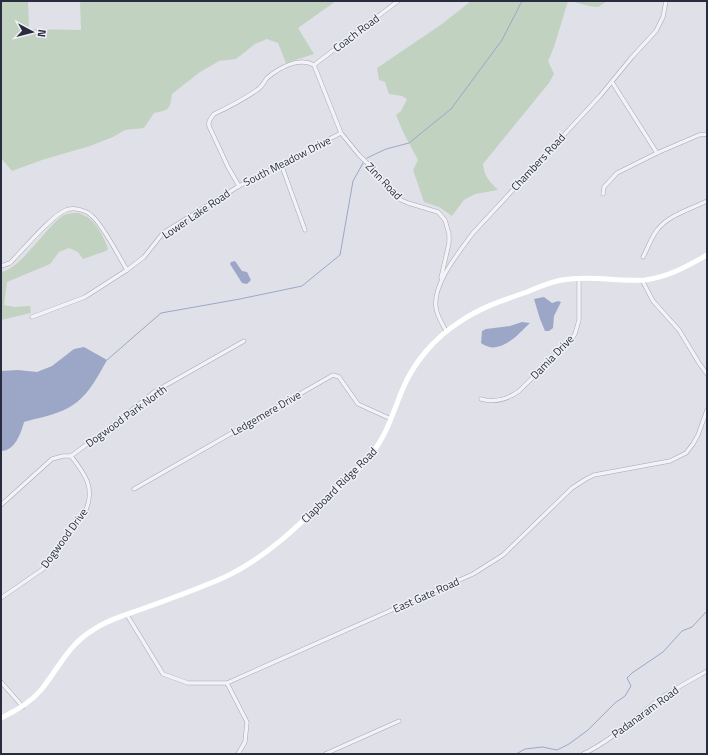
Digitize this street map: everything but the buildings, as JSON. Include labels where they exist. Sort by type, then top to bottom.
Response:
[{"type":"main road","name":"Clapboard Ridge Road","points":[[1,718],[23,707],[41,690],[67,653],[81,638],[104,623],[215,581],[240,569],[271,549],[299,525],[366,461],[381,442],[409,374],[427,350],[446,331],[467,316],[495,303],[561,280],[579,278],[642,280],[674,272],[707,255]]},
{"type":"street","name":"Coach Road","points":[[314,65],[398,1]]},
{"type":"street","name":"Chambers Road","points":[[446,331],[436,311],[436,295],[440,281],[473,233],[612,82],[632,56],[656,31],[663,17],[666,1]]},
{"type":"street","name":"South Meadow Drive","points":[[314,65],[308,62],[296,62],[283,68],[268,78],[259,89],[214,114],[208,122],[209,126],[228,167],[239,186],[340,133]]},
{"type":"street","name":"Zinn Road","points":[[314,65],[340,133],[359,156],[374,170],[394,195],[408,203],[438,212],[445,220],[449,234],[449,243],[440,281]]},
{"type":"street","points":[[612,82],[656,153]]},
{"type":"street","points":[[602,194],[604,187],[617,173],[656,153],[699,135],[707,134]]},
{"type":"street","points":[[281,164],[305,230]]},
{"type":"street","name":"Lower Lake Road","points":[[32,318],[85,297],[127,270],[144,257],[163,233],[239,186]]},
{"type":"street","points":[[643,257],[654,234],[662,224],[673,217],[707,201]]},
{"type":"street","points":[[1,266],[10,263],[52,219],[67,210],[75,209],[85,211],[93,216],[127,270]]},
{"type":"street","name":"Damia Drive","points":[[481,399],[488,401],[502,400],[511,397],[571,340],[578,328],[579,278]]},
{"type":"street","points":[[642,280],[653,301],[679,330],[707,374]]},
{"type":"street","name":"Dogwood Park North","points":[[71,456],[154,392],[244,341]]},
{"type":"street","name":"Ledgemere Drive","points":[[134,489],[333,375],[339,377],[358,404],[391,418]]},
{"type":"street","name":"East Gate Road","points":[[127,614],[163,674],[188,683],[227,683],[473,574],[503,555],[572,488],[594,475],[664,462],[680,457],[686,453],[693,444],[707,410]]},
{"type":"street","points":[[1,505],[52,459],[63,456],[71,456]]},
{"type":"street","name":"Dogwood Drive","points":[[1,598],[43,569],[85,512],[90,492],[83,471],[71,456]]},
{"type":"street","name":"Padanaram Road","points":[[583,754],[614,735],[664,696],[707,671]]},
{"type":"street","points":[[1,682],[23,707]]},
{"type":"street","points":[[227,683],[247,722],[245,742],[238,754]]},
{"type":"street","points":[[325,754],[399,721]]},
{"type":"green space","points":[[1,1],[28,1],[29,29],[81,30],[80,1],[336,1],[298,28],[314,54],[286,63],[278,43],[267,39],[255,44],[236,59],[219,61],[200,72],[172,94],[168,108],[166,110],[154,113],[144,128],[125,130],[113,137],[90,146],[42,160],[12,171],[1,158]]},
{"type":"green space","points":[[471,1],[568,1],[554,47],[548,61],[554,74],[549,83],[483,164],[486,175],[498,190],[475,194],[464,200],[452,216],[439,207],[424,202],[413,170],[418,160],[396,115],[401,111],[407,99],[402,96],[389,94],[385,82],[379,80],[377,68],[442,24]]},
{"type":"green space","points":[[570,1],[607,1],[598,7]]},
{"type":"green space","points":[[79,213],[89,218],[96,225],[108,249],[83,259],[78,252],[69,248],[59,252],[50,264],[7,282],[4,305],[14,307],[30,306],[31,313],[1,320],[1,272],[8,270],[24,257],[61,217],[67,214]]},
{"type":"water","points":[[235,261],[242,271],[247,272],[251,280],[247,284],[242,283],[230,264],[231,262]]},
{"type":"water","points":[[544,297],[552,303],[558,301],[561,302],[554,316],[553,328],[549,331],[545,331],[534,299]]},
{"type":"water","points":[[522,322],[530,323],[514,338],[502,346],[488,347],[481,343],[482,331],[486,329],[510,326]]},
{"type":"water","points":[[84,347],[107,360],[86,393],[75,404],[68,408],[24,422],[14,445],[1,451],[1,371],[18,370],[37,372],[52,366],[74,349]]},
{"type":"waterway","points":[[367,158],[386,149],[409,143],[451,109],[502,40],[522,1]]},
{"type":"waterway","points":[[107,360],[161,313],[302,286],[340,255],[353,181],[363,163]]},
{"type":"waterway","points":[[516,754],[525,749],[542,747],[557,750],[569,744],[588,730],[615,703],[625,696],[631,686],[627,678],[663,652],[682,631],[692,627],[707,611]]}]
